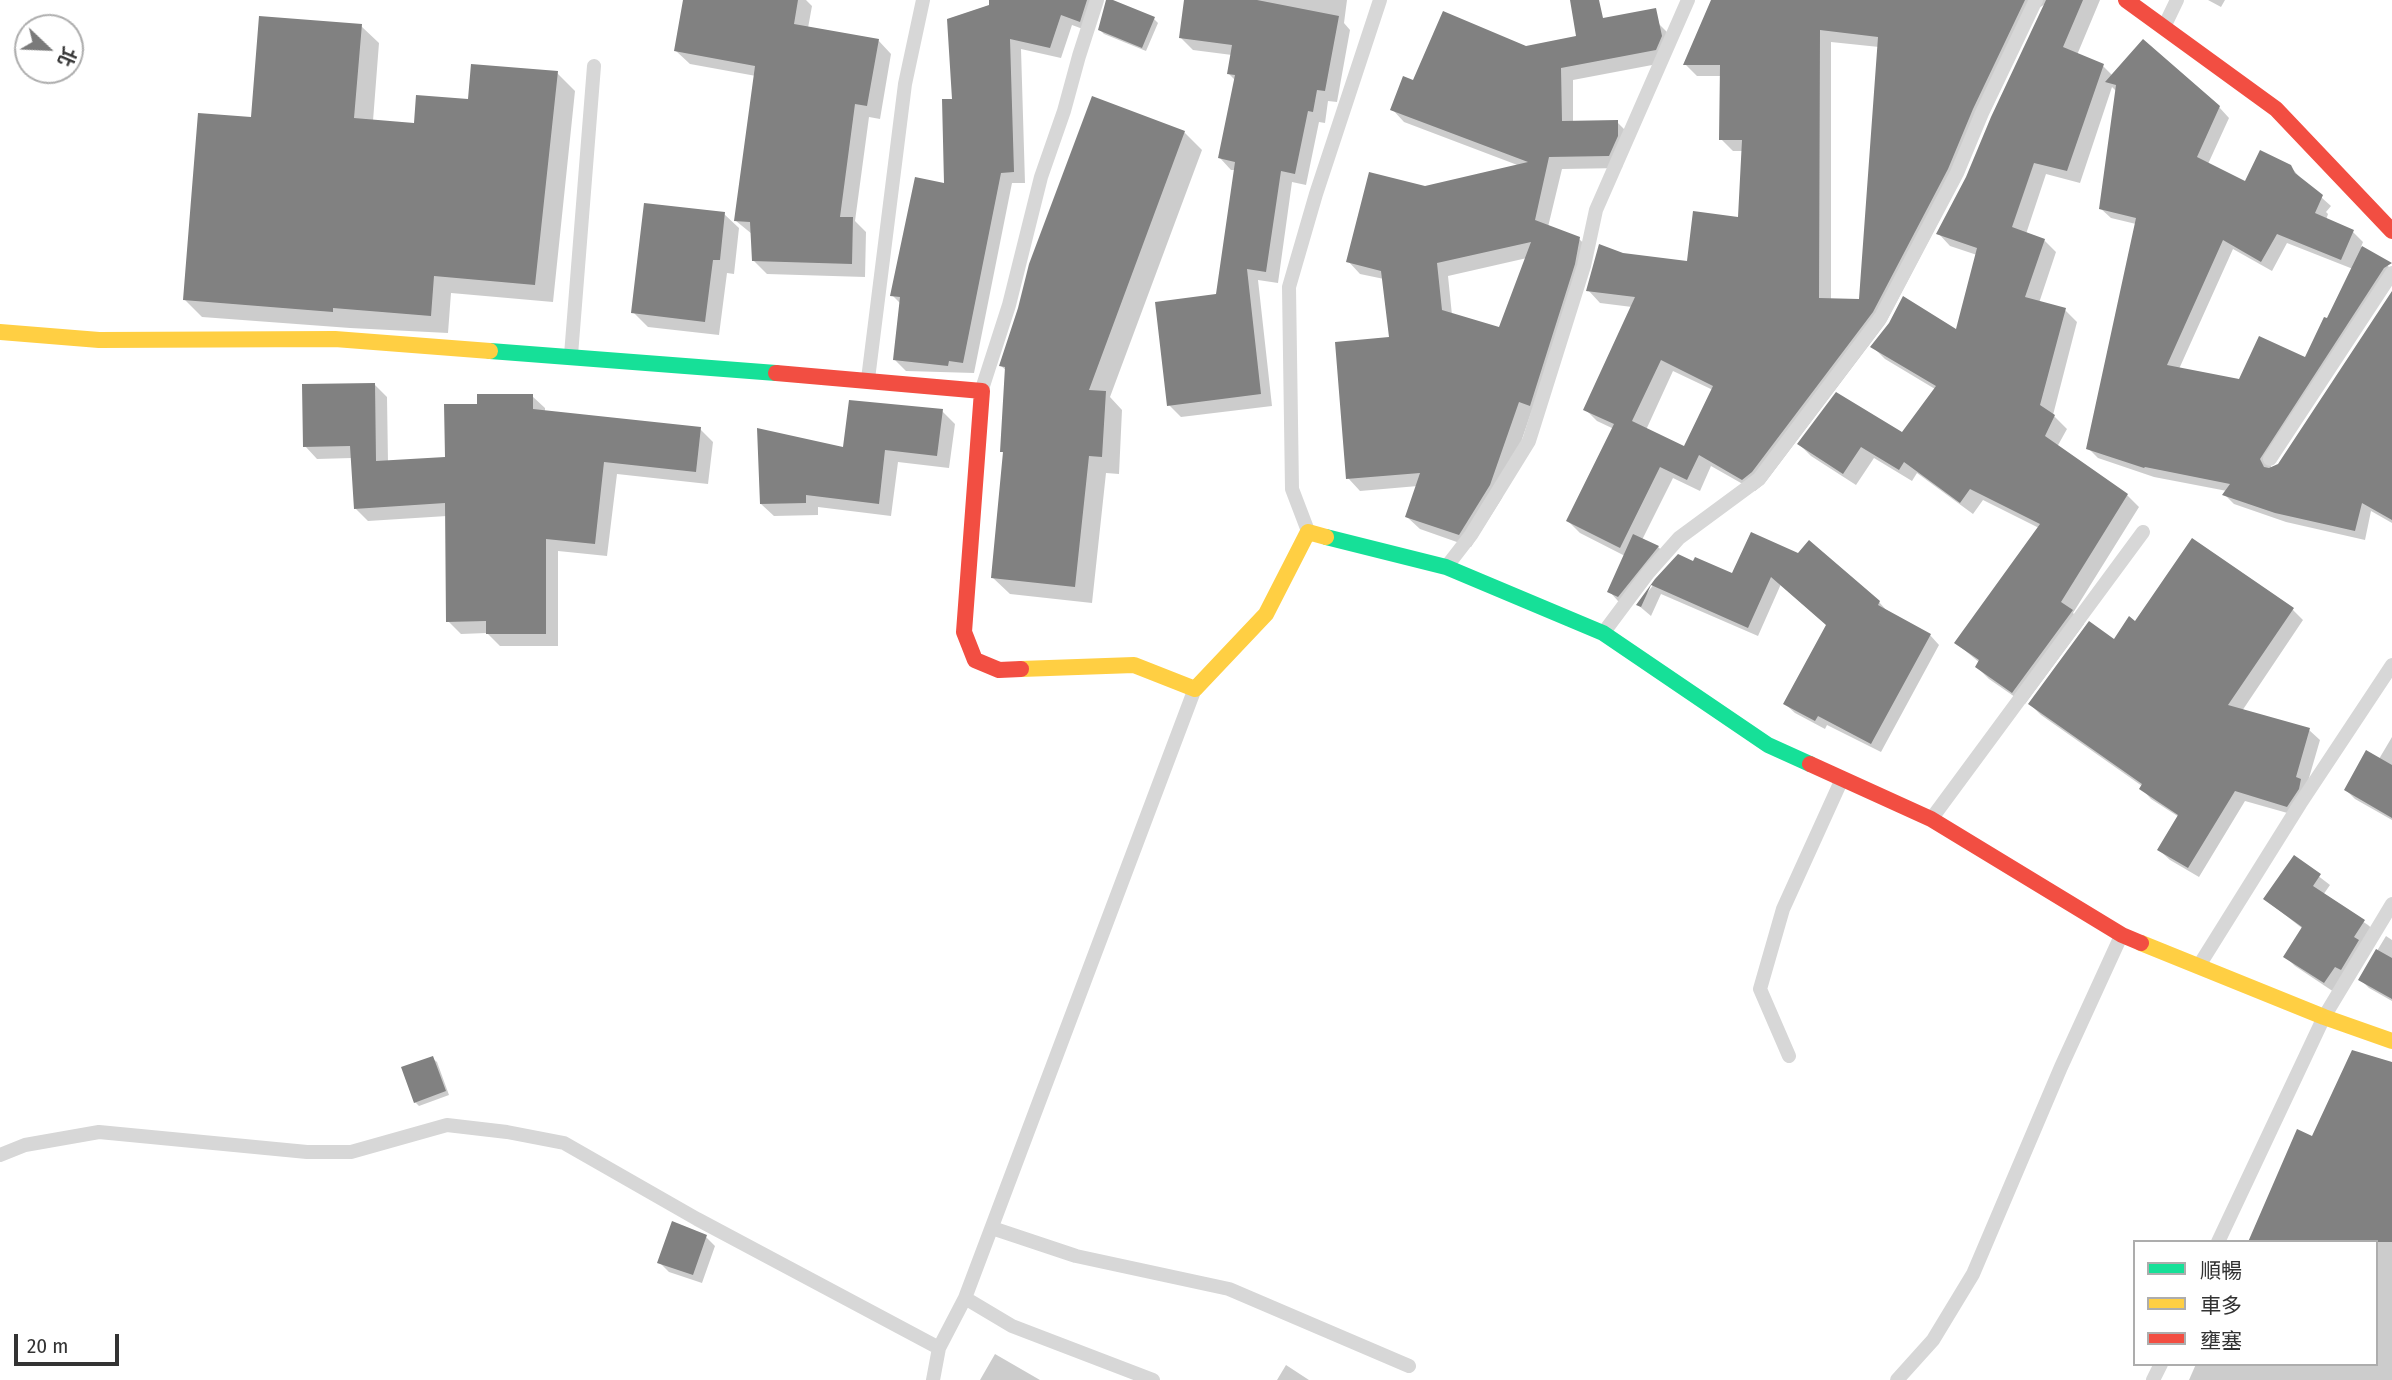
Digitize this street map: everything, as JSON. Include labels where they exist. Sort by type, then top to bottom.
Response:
[{"type":"street","points":[[2126,0],[2276,109],[2392,231]]},
{"type":"street","points":[[0,332],[99,340],[335,339],[982,391],[964,632],[975,660],[999,670],[1134,665],[1195,690],[1266,614],[1308,532],[1447,567],[1603,633],[1768,745],[1931,819],[2122,934],[2324,1017],[2392,1041]]},
{"type":"lane","points":[[868,380],[905,84],[923,0]]},
{"type":"lane","points":[[982,391],[1009,305],[1041,177],[1097,0]]},
{"type":"lane","points":[[1308,532],[1292,489],[1289,287],[1316,194],[1380,0]]},
{"type":"lane","points":[[1447,567],[1471,536],[1529,441],[1584,266],[1596,210],[1688,0]]},
{"type":"lane","points":[[1603,633],[1648,573],[1679,538],[1759,479],[1881,317],[1957,173],[1982,113],[2036,0]]},
{"type":"lane","points":[[2163,28],[2176,0]]},
{"type":"lane","points":[[570,356],[594,66]]},
{"type":"lane","points":[[2270,459],[2392,273]]},
{"type":"lane","points":[[1931,819],[2143,532]]},
{"type":"lane","points":[[2199,965],[2300,804],[2392,665]]},
{"type":"lane","points":[[933,1380],[939,1348],[965,1298],[1195,690]]},
{"type":"lane","points":[[1789,1056],[1760,989],[1783,909],[1842,779]]},
{"type":"lane","points":[[2219,1240],[2324,1017],[2392,904]]},
{"type":"lane","points":[[1898,1380],[1933,1340],[1973,1274],[2061,1067],[2122,934]]},
{"type":"lane","points":[[0,1156],[25,1144],[99,1132],[280,1149],[351,1152],[447,1125],[507,1132],[564,1143],[697,1219],[939,1348]]},
{"type":"lane","points":[[992,1227],[1076,1256],[1229,1289],[1409,1366]]},
{"type":"lane","points":[[965,1298],[1012,1326],[1153,1380]]},
{"type":"building","points":[[683,0],[798,0],[794,24],[879,39],[867,106],[855,104],[840,217],[853,217],[852,264],[752,261],[750,222],[734,221],[755,66],[674,51]]},
{"type":"building","points":[[989,0],[1087,0],[1080,22],[1061,15],[1050,48],[1010,39],[1014,172],[1001,173],[963,363],[949,361],[948,366],[893,360],[900,297],[890,296],[915,177],[944,183],[942,99],[952,99],[947,19],[989,5]]},
{"type":"building","points":[[1106,0],[1113,0],[1155,17],[1142,48],[1098,30]]},
{"type":"building","points":[[1184,0],[1257,0],[1339,16],[1325,91],[1317,90],[1313,112],[1308,111],[1295,174],[1281,171],[1266,272],[1247,269],[1261,394],[1167,406],[1155,302],[1216,294],[1235,162],[1218,158],[1235,75],[1227,74],[1232,45],[1179,38]]},
{"type":"building","points":[[1570,0],[1599,0],[1603,18],[1656,8],[1662,36],[1656,50],[1561,68],[1562,121],[1618,120],[1618,136],[1609,156],[1549,157],[1535,220],[1580,237],[1575,264],[1530,406],[1519,402],[1490,485],[1459,535],[1405,517],[1420,473],[1346,479],[1335,342],[1389,337],[1381,271],[1346,262],[1369,172],[1425,186],[1528,162],[1390,110],[1403,76],[1413,80],[1443,11],[1526,46],[1576,36]],"holes":[[[1531,242],[1499,327],[1442,310],[1437,263]]]},
{"type":"building","points":[[1711,0],[2025,0],[1973,109],[1948,169],[1873,312],[1752,472],[1742,480],[1699,455],[1687,480],[1660,467],[1620,548],[1566,521],[1614,424],[1583,410],[1635,297],[1586,291],[1599,244],[1623,253],[1687,261],[1693,211],[1738,217],[1742,140],[1719,140],[1720,65],[1683,65]],"holes":[[[1820,30],[1878,37],[1859,299],[1819,298]],[[1661,360],[1713,386],[1684,446],[1632,421]]]},
{"type":"building","points":[[2046,0],[2083,0],[2063,47],[2104,64],[2067,171],[2034,163],[2012,227],[2045,239],[2025,297],[2066,308],[2040,405],[2055,415],[2045,436],[2128,494],[2061,602],[2073,610],[2012,693],[1975,667],[1979,660],[1954,643],[2040,524],[1970,489],[1960,503],[1904,462],[1899,470],[1861,447],[1843,474],[1797,444],[1836,392],[1902,432],[1936,386],[1870,347],[1889,323],[1903,296],[1956,329],[1977,248],[1936,234],[1966,177]]},
{"type":"building","points":[[259,16],[362,24],[354,118],[414,123],[416,95],[468,99],[471,64],[558,71],[535,285],[434,276],[431,316],[333,308],[333,312],[183,300],[198,113],[251,117]]},
{"type":"building","points":[[2143,39],[2220,106],[2197,157],[2245,181],[2260,150],[2291,165],[2295,173],[2323,195],[2315,213],[2354,230],[2341,260],[2277,234],[2261,262],[2223,240],[2167,365],[2239,379],[2259,336],[2305,357],[2362,246],[2392,263],[2384,268],[2260,459],[2264,467],[2278,464],[2392,291],[2392,520],[2362,503],[2355,531],[2275,513],[2222,495],[2230,484],[2144,468],[2086,449],[2136,218],[2099,209],[2116,85],[2105,82]]},
{"type":"building","points":[[1092,96],[1185,131],[1089,390],[1106,391],[1102,457],[1089,456],[1075,587],[991,578],[1003,452],[1000,452],[1005,367],[999,366],[1029,264]]},
{"type":"building","points":[[644,203],[725,212],[720,260],[713,260],[705,322],[631,313]]},
{"type":"building","points":[[375,383],[376,461],[445,457],[444,404],[477,404],[477,394],[533,394],[533,409],[701,427],[696,472],[604,462],[595,544],[546,539],[546,634],[486,634],[486,621],[446,622],[445,503],[354,509],[350,446],[303,447],[302,384]]},
{"type":"building","points":[[849,400],[943,409],[937,456],[885,450],[879,504],[806,495],[806,503],[760,504],[757,428],[843,447]]},
{"type":"building","points":[[1751,532],[1798,553],[1809,540],[1880,601],[1878,605],[1931,634],[1871,744],[1818,716],[1815,721],[1783,704],[1826,625],[1771,577],[1748,628],[1651,585],[1641,607],[1636,605],[1655,579],[1678,554],[1693,561],[1695,557],[1732,573]]},
{"type":"building","points":[[1633,534],[1659,546],[1618,597],[1607,592]]},
{"type":"building","points":[[2192,538],[2294,608],[2228,705],[2310,728],[2296,777],[2301,779],[2299,789],[2287,807],[2235,791],[2188,868],[2157,850],[2178,815],[2139,789],[2142,784],[2028,704],[2089,621],[2114,639],[2129,616],[2135,621]]},
{"type":"building","points":[[2366,750],[2392,765],[2392,818],[2344,790]]},
{"type":"building","points":[[2294,855],[2321,874],[2313,886],[2365,920],[2354,937],[2359,940],[2341,970],[2335,967],[2324,983],[2283,957],[2302,927],[2263,899]]},
{"type":"building","points":[[2376,949],[2392,958],[2392,999],[2358,980]]},
{"type":"building","points":[[2352,1050],[2392,1062],[2392,1242],[2249,1240],[2297,1129],[2312,1136]]},
{"type":"building","points":[[433,1056],[446,1091],[414,1103],[401,1067]]},
{"type":"building","points":[[672,1221],[707,1235],[693,1275],[657,1263]]},
{"type":"traffic: fast","points":[[490,351],[776,373]]},
{"type":"traffic: fast","points":[[1326,537],[1446,567],[1603,633],[1768,745],[1810,764]]},
{"type":"traffic: slow","points":[[0,332],[99,340],[335,339],[490,351]]},
{"type":"traffic: slow","points":[[1021,669],[1134,665],[1195,689],[1266,614],[1308,532],[1326,537]]},
{"type":"traffic: slow","points":[[2141,943],[2324,1017],[2392,1041]]},
{"type":"traffic: jam","points":[[2126,0],[2276,109],[2392,231]]},
{"type":"traffic: jam","points":[[776,373],[982,391],[964,632],[975,660],[999,670],[1021,669]]},
{"type":"traffic: jam","points":[[1810,764],[1931,819],[2122,935],[2141,943]]}]
